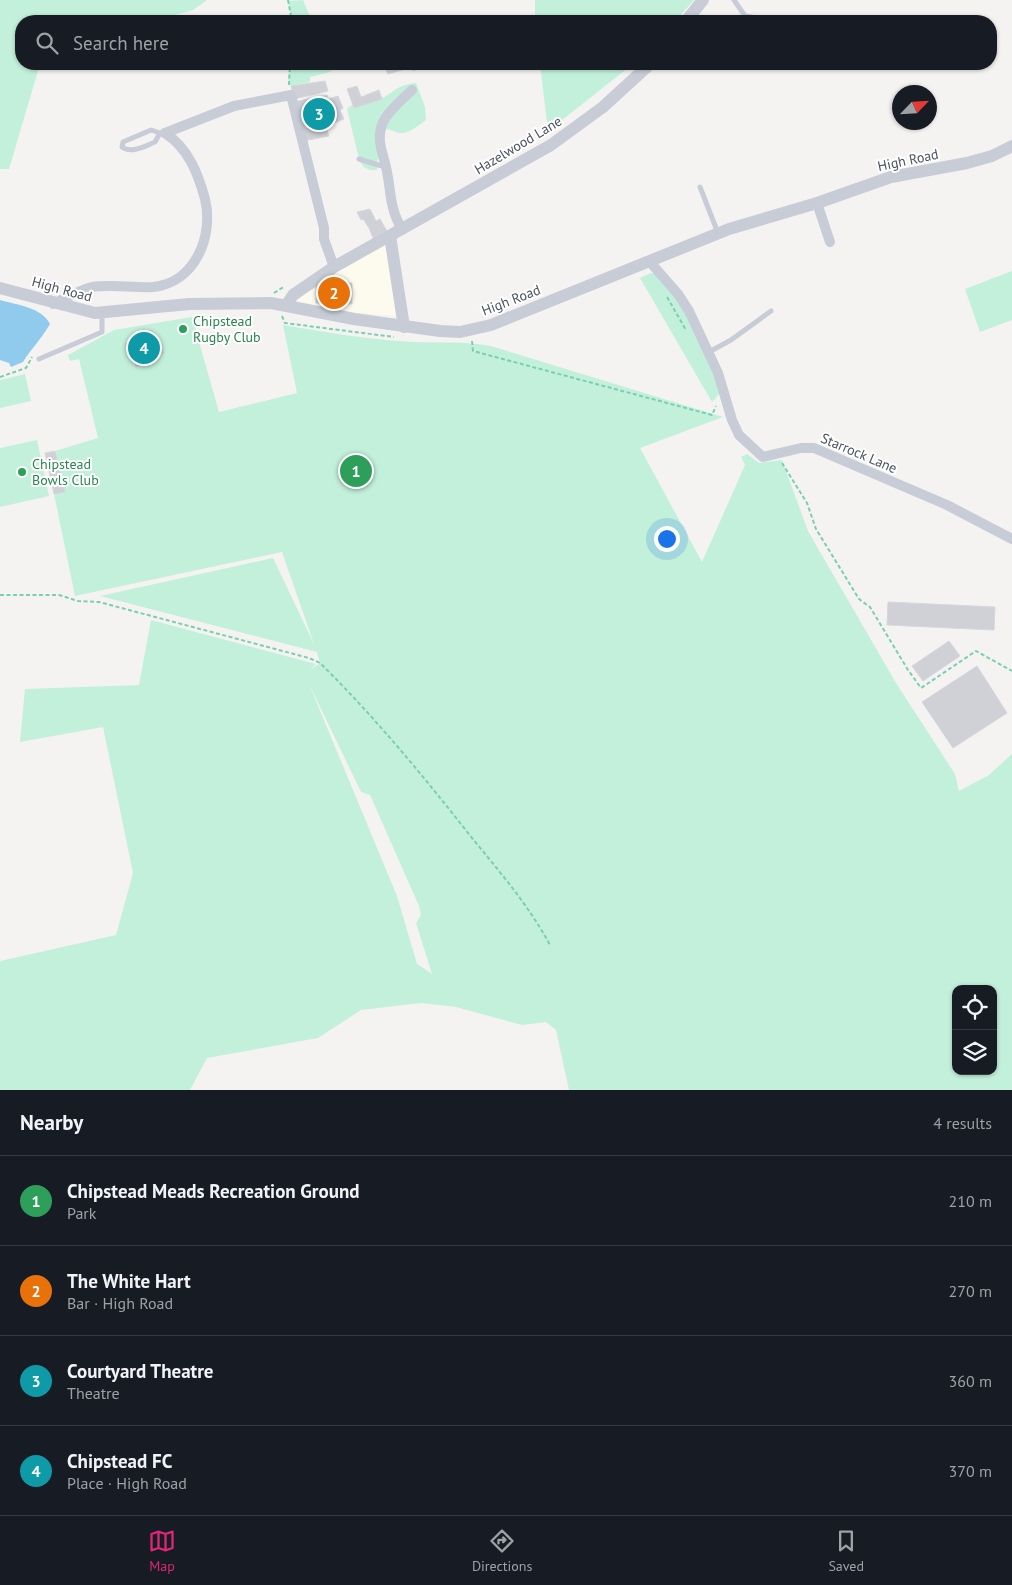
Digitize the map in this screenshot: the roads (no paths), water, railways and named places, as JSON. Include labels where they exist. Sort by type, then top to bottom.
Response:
[{"type":"street","points":[[691,15],[704,0]]},
{"type":"street","name":"Hazelwood Lane","points":[[284,310],[293,295],[334,267],[551,145],[603,107],[643,70]]},
{"type":"street","points":[[402,230],[392,211],[386,167],[379,148],[379,138],[387,115],[412,90]]},
{"type":"street","points":[[162,133],[234,106],[291,95],[324,228],[324,239],[334,267]]},
{"type":"street","points":[[53,304],[90,288],[154,286],[170,283],[193,264],[202,249],[207,230],[207,206],[200,181],[188,155],[178,142],[162,133]]},
{"type":"street","name":"High Road","points":[[0,288],[53,304],[102,313],[189,304],[284,310],[354,319],[400,332],[450,332],[476,329],[718,234],[817,203],[891,177],[967,163],[992,156],[1012,146]]},
{"type":"street","points":[[817,203],[830,242]]},
{"type":"street","points":[[390,236],[400,332]]},
{"type":"street","name":"Starrock Lane","points":[[650,262],[678,294],[708,352],[739,434],[757,454],[763,457],[801,448],[814,448],[946,505],[1012,539]]},
{"type":"lane","points":[[734,0],[743,15]]},
{"type":"lane","points":[[150,130],[162,133],[155,142],[133,150],[127,150],[122,147],[123,142],[140,133],[150,130]]},
{"type":"lane","points":[[359,158],[386,167]]},
{"type":"lane","points":[[700,187],[718,234]]},
{"type":"lane","points":[[708,352],[731,340],[771,311]]},
{"type":"lane","points":[[39,359],[102,332],[102,313]]},
{"type":"water","points":[[0,300],[35,310],[46,318],[50,324],[23,362],[11,367],[9,363],[0,360]]},
{"type":"place","name":"Courtyard Theatre","points":[[319,114]]},
{"type":"place","name":"The White Hart","points":[[334,293]]},
{"type":"place","name":"Chipstead Rugby Club","points":[[183,329]]},
{"type":"place","name":"Chipstead FC","points":[[144,348]]},
{"type":"place","name":"Chipstead Meads Recreation Ground","points":[[356,471]]},
{"type":"place","name":"Chipstead Bowls Club","points":[[22,472]]}]
